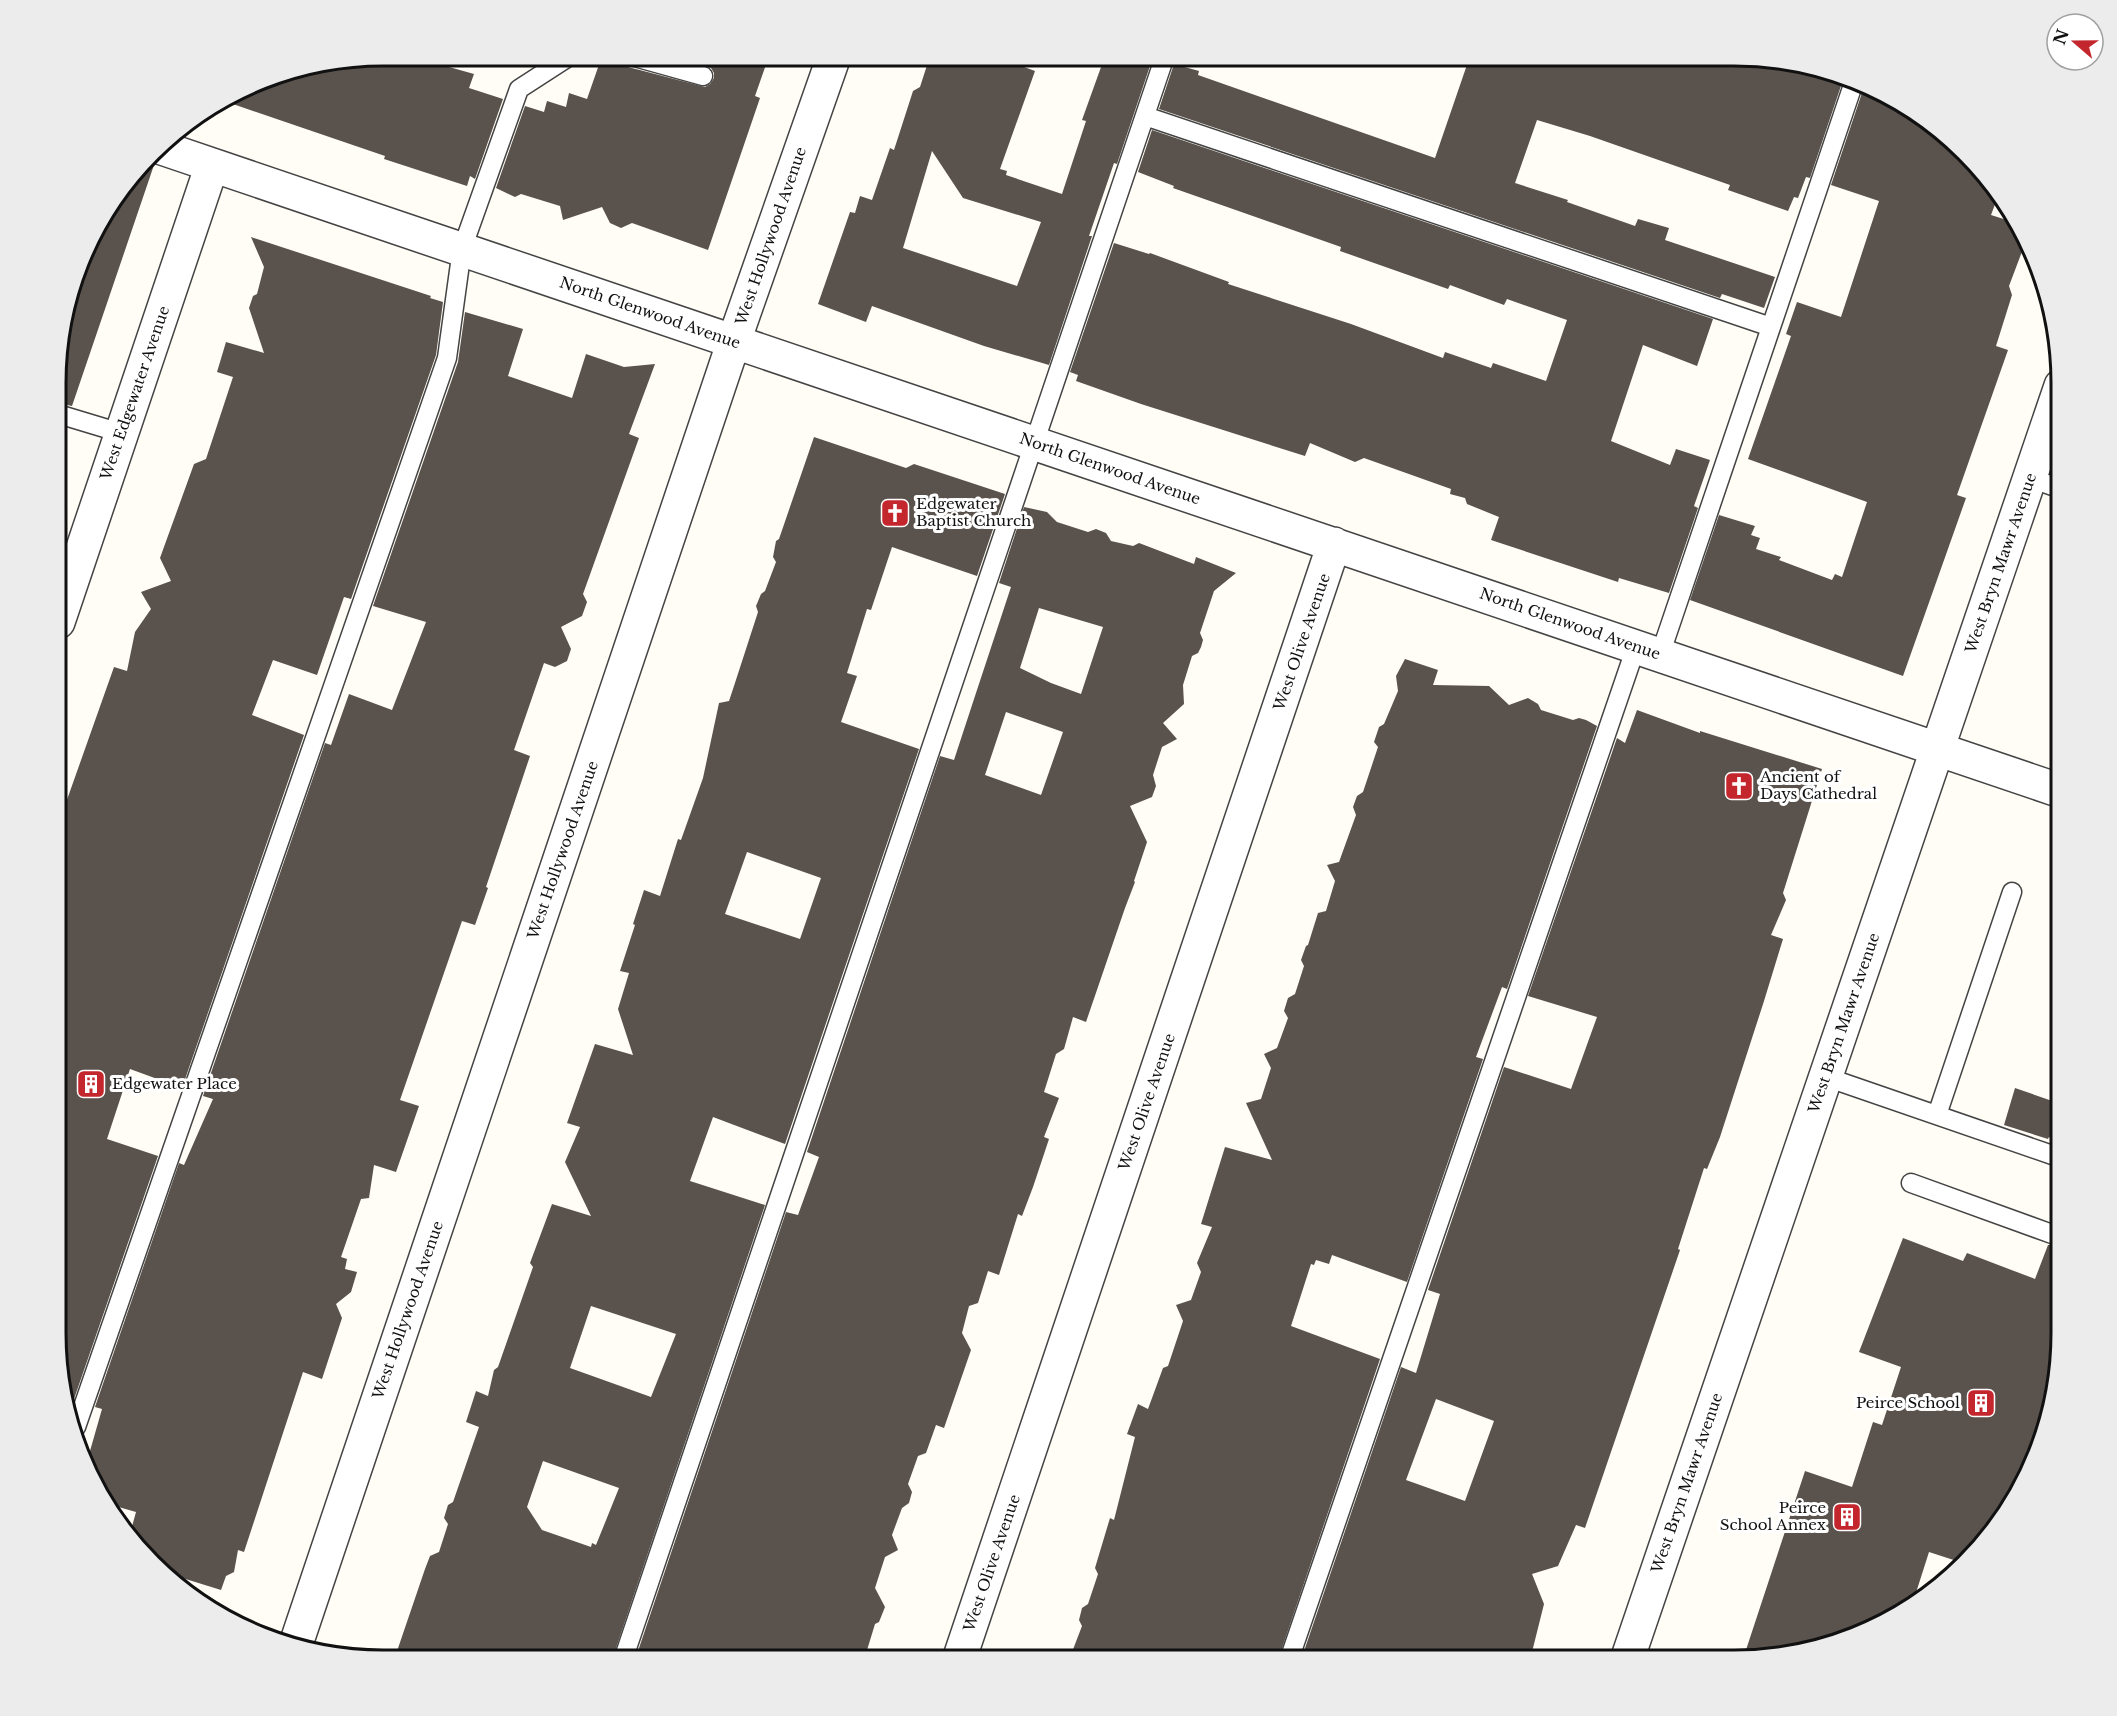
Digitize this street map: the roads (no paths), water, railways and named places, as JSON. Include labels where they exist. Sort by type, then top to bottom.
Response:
[{"type":"street","name":"West Hollywood Avenue","points":[[298,1638],[734,341],[830,66]]},
{"type":"street","name":"North Glenwood Avenue","points":[[168,150],[2051,787]]},
{"type":"street","name":"West Edgewater Avenue","points":[[66,598],[212,165]]},
{"type":"street","name":"West Bryn Mawr Avenue","points":[[1630,1650],[2051,416]]},
{"type":"street","name":"West Olive Avenue","points":[[962,1650],[1334,544]]},
{"type":"lane","points":[[79,1420],[447,358],[462,249],[519,89],[555,66]]},
{"type":"lane","points":[[666,66],[702,76]]},
{"type":"lane","points":[[626,1650],[1162,66]]},
{"type":"lane","points":[[1293,1650],[1648,651],[1771,327],[1852,89]]},
{"type":"lane","points":[[1145,116],[1771,327]]},
{"type":"lane","points":[[66,416],[121,433]]},
{"type":"lane","points":[[2030,478],[2051,485]]},
{"type":"lane","points":[[1937,1116],[2012,892]]},
{"type":"lane","points":[[1826,1077],[2051,1155]]},
{"type":"lane","points":[[1911,1183],[2051,1234]]},
{"type":"place","name":"Edgewater Baptist Church","points":[[895,513]]},
{"type":"place","name":"Ancient of Days Cathedral","points":[[1739,786]]},
{"type":"place","name":"Edgewater Place","points":[[91,1084]]},
{"type":"place","name":"Peirce School","points":[[1981,1403]]},
{"type":"place","name":"Peirce School Annex","points":[[1847,1517]]}]
